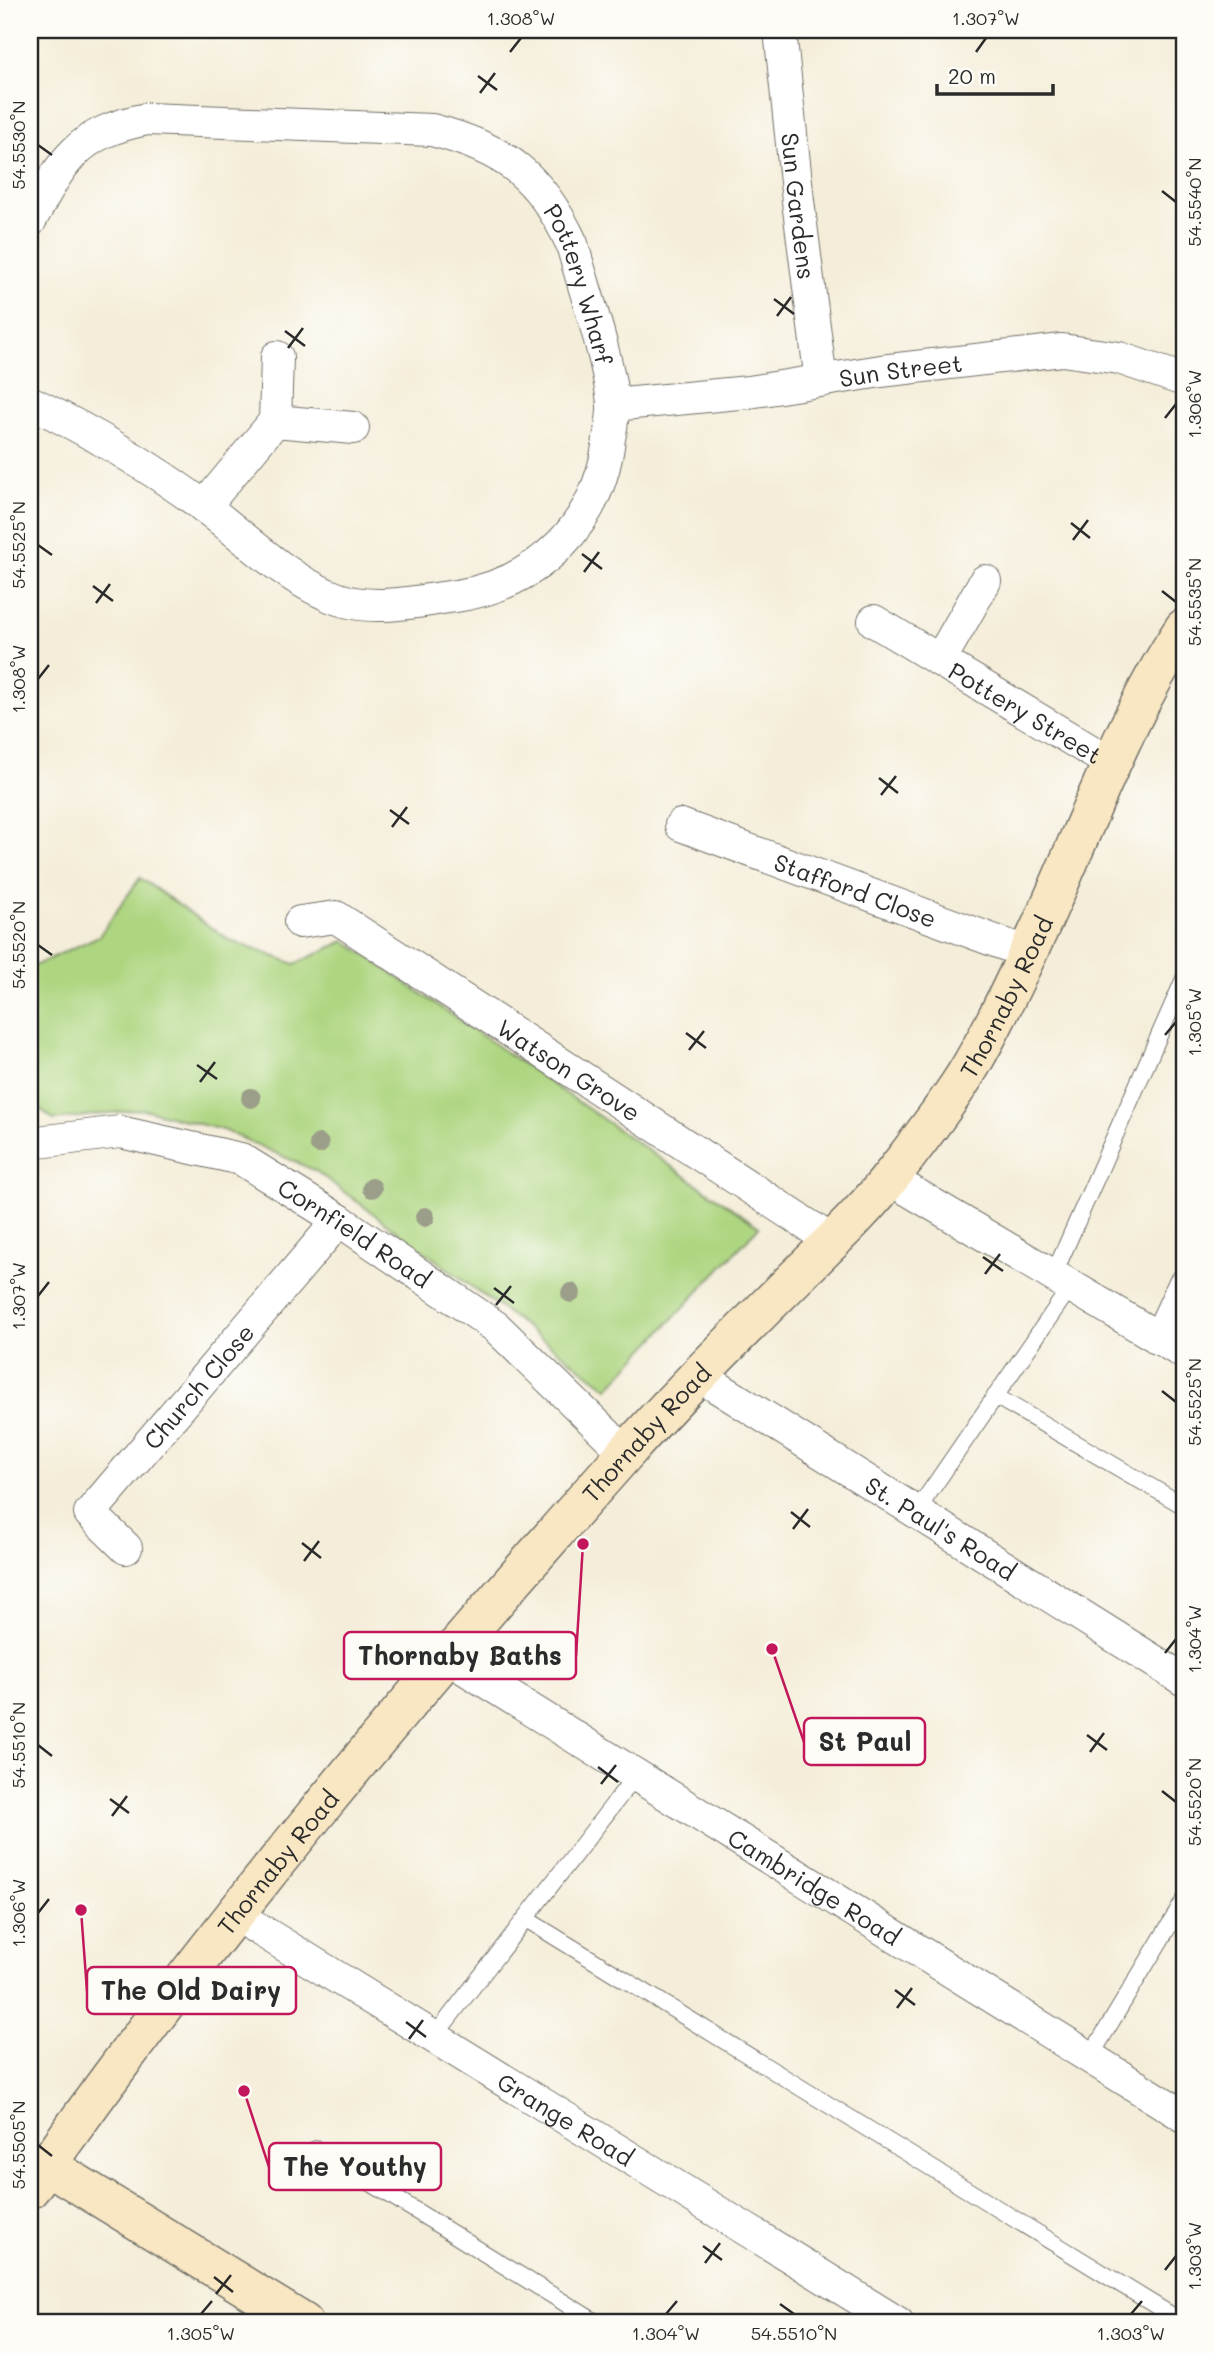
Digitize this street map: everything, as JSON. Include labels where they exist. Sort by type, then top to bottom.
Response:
[{"type":"street","name":"Sun Gardens","points":[[780,30],[821,381]]},
{"type":"street","name":"Pottery Wharf","points":[[30,221],[57,171],[71,154],[86,141],[123,124],[147,119],[432,130],[456,136],[487,147],[512,163],[548,198],[561,219],[572,244],[605,364],[613,405],[608,454],[600,480],[590,506],[558,548],[513,578],[478,592],[386,606],[357,604],[327,595],[292,576],[204,506],[135,459],[30,402]]},
{"type":"street","name":"Sun Street","points":[[613,405],[749,392],[1062,350],[1119,358],[1184,380]]},
{"type":"street","points":[[204,506],[275,421],[277,357]]},
{"type":"street","points":[[275,421],[353,428]]},
{"type":"street","name":"Pottery Street","points":[[940,660],[985,581]]},
{"type":"street","name":"Pottery Street","points":[[874,621],[1111,763]]},
{"type":"street","name":"Thornaby Road","points":[[38,2177],[234,1914],[446,1657],[626,1452],[890,1179],[964,1077],[1028,953],[1111,763],[1173,669],[1184,628]]},
{"type":"street","name":"Stafford Close","points":[[681,825],[1028,953]]},
{"type":"street","name":"Watson Grove","points":[[300,922],[336,917],[832,1241]]},
{"type":"street","name":"Cornfield Road","points":[[30,1143],[120,1132],[242,1159],[339,1220],[496,1327],[626,1452]]},
{"type":"street","points":[[890,1179],[1172,1346],[1184,1285]]},
{"type":"street","name":"Church Close","points":[[126,1548],[90,1513],[339,1220]]},
{"type":"street","name":"St. Paul's Road","points":[[698,1375],[1184,1680]]},
{"type":"street","name":"Cambridge Road","points":[[446,1657],[1184,2116]]},
{"type":"street","name":"Grange Road","points":[[234,1914],[898,2323]]},
{"type":"street","points":[[38,2177],[303,2323]]},
{"type":"lane","points":[[916,1512],[995,1396],[1062,1281],[1184,979]]},
{"type":"lane","points":[[995,1396],[1184,1506]]},
{"type":"lane","points":[[435,2037],[636,1775]]},
{"type":"lane","points":[[1090,2057],[1184,1901]]},
{"type":"lane","points":[[526,1919],[1184,2323]]},
{"type":"lane","points":[[316,2148],[597,2323]]},
{"type":"green space","points":[[140,878],[229,940],[295,964],[345,941],[759,1227],[608,1388],[316,1171],[226,1131],[143,1109],[54,1120],[30,1101],[30,968],[99,936]]},
{"type":"place","name":"Thornaby Baths","points":[[583,1544]]},
{"type":"place","name":"St Paul","points":[[772,1649]]},
{"type":"place","name":"The Old Dairy","points":[[81,1910]]},
{"type":"place","name":"The Youthy","points":[[244,2091]]}]
